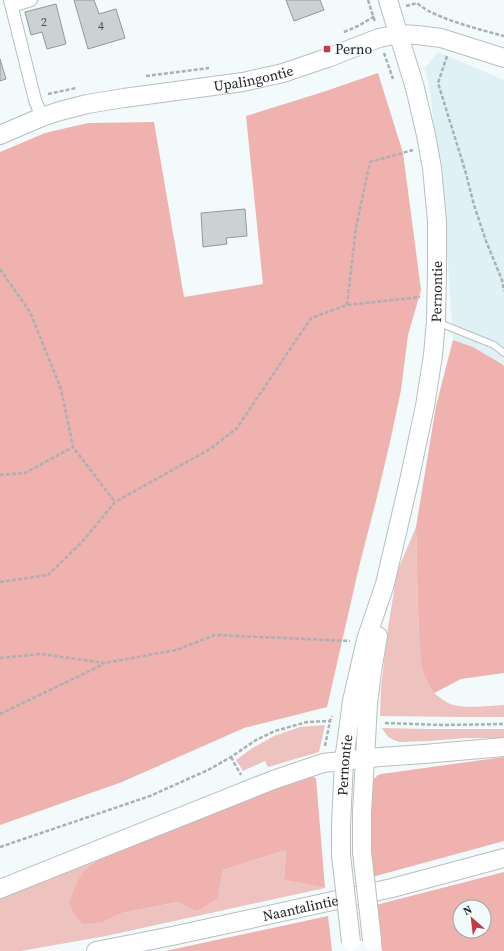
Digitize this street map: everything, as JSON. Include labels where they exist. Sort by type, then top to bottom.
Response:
[{"type":"street","points":[[31,0],[11,3],[35,100],[42,117]]},
{"type":"street","name":"Pernontie","points":[[373,945],[362,852],[362,813],[369,698],[385,584],[425,406],[433,355],[436,321],[437,272],[437,221],[432,168],[415,88],[390,6]]},
{"type":"street","name":"Upalingontie","points":[[0,135],[42,117],[87,104],[243,82],[283,73],[379,38],[399,34],[441,38],[504,58]]},
{"type":"street","name":"Pernontie","points":[[352,947],[341,855],[344,761],[352,701],[366,640],[385,584]]},
{"type":"street","points":[[0,889],[274,780],[323,763],[365,758],[432,754],[504,747]]},
{"type":"street","name":"Naantalintie","points":[[96,951],[392,888],[504,858]]},
{"type":"lane","points":[[436,321],[494,345],[504,353]]},
{"type":"path","points":[[368,0],[374,17]]},
{"type":"path","points":[[344,32],[374,17],[390,6],[416,2],[424,9],[462,24],[504,36]]},
{"type":"path","points":[[382,48],[393,80]]},
{"type":"path","points":[[449,51],[438,83],[465,170],[474,205],[486,241],[502,280],[504,291]]},
{"type":"path","points":[[143,77],[213,68]]},
{"type":"path","points":[[35,100],[50,94],[82,87]]},
{"type":"path","points":[[347,305],[356,227],[370,162],[414,150],[412,143]]},
{"type":"path","points":[[0,270],[30,312],[61,388],[73,447],[115,502]]},
{"type":"path","points":[[0,582],[48,575],[82,542],[115,502],[210,449],[237,428],[311,318],[347,305],[425,296]]},
{"type":"path","points":[[0,475],[25,473],[73,447]]},
{"type":"path","points":[[0,714],[106,663],[176,650],[215,635],[354,641]]},
{"type":"path","points":[[0,658],[41,654],[106,663]]},
{"type":"path","points":[[323,763],[330,721],[333,716]]},
{"type":"path","points":[[0,847],[150,796],[208,770],[256,740],[275,731],[307,722],[330,721]]},
{"type":"path","points":[[385,723],[443,725],[504,724]]},
{"type":"path","points":[[231,757],[241,775]]},
{"type":"shaded area","points":[[438,52],[504,80],[504,366],[473,347],[453,340],[448,266],[430,90],[425,68]]},
{"type":"shaded area","points":[[378,73],[403,153],[421,290],[408,335],[401,390],[390,442],[359,567],[327,707],[244,728],[122,782],[0,825],[0,152],[45,133],[88,123],[154,122],[184,297],[263,284],[246,116]]},
{"type":"shaded area","points":[[453,340],[473,347],[504,366],[504,673],[461,679],[434,693],[424,674],[421,662],[416,527],[436,406]]},
{"type":"shaded area","points":[[416,527],[419,628],[434,693],[448,703],[456,706],[477,707],[504,705],[504,717],[380,716],[381,687],[397,572]]},
{"type":"shaded area","points":[[325,725],[319,752],[268,767],[265,761],[243,771],[236,760],[251,749],[274,736],[300,727]]},
{"type":"shaded area","points":[[382,728],[504,729],[504,738],[466,738],[400,742],[388,737]]},
{"type":"shaded area","points":[[504,757],[504,841],[372,877],[370,820],[373,780],[378,775]]},
{"type":"shaded area","points":[[305,777],[316,778],[325,888],[284,880],[286,850],[223,870],[218,898],[197,911],[178,902],[122,913],[103,922],[83,924],[76,917],[69,903],[81,876],[86,869],[96,861],[107,855]]},
{"type":"shaded area","points":[[286,850],[284,880],[325,888],[106,936],[21,951],[0,951],[0,898],[94,862],[86,869],[76,885],[103,922],[122,913],[178,902],[218,898],[223,870]]},
{"type":"shaded area","points":[[504,872],[504,951],[382,951],[376,905]]},
{"type":"shaded area","points":[[328,916],[332,951],[165,951]]},
{"type":"building","points":[[74,0],[94,0],[99,14],[116,9],[125,38],[88,49]]},
{"type":"building","points":[[286,0],[320,0],[324,10],[294,21]]},
{"type":"building","points":[[56,4],[66,44],[47,49],[42,32],[31,35],[25,12]]},
{"type":"building","points":[[0,59],[6,79],[0,81]]},
{"type":"building","points":[[245,209],[247,236],[226,238],[227,244],[203,247],[201,213]]},
{"type":"place","name":"Perno","points":[[327,49]]}]
